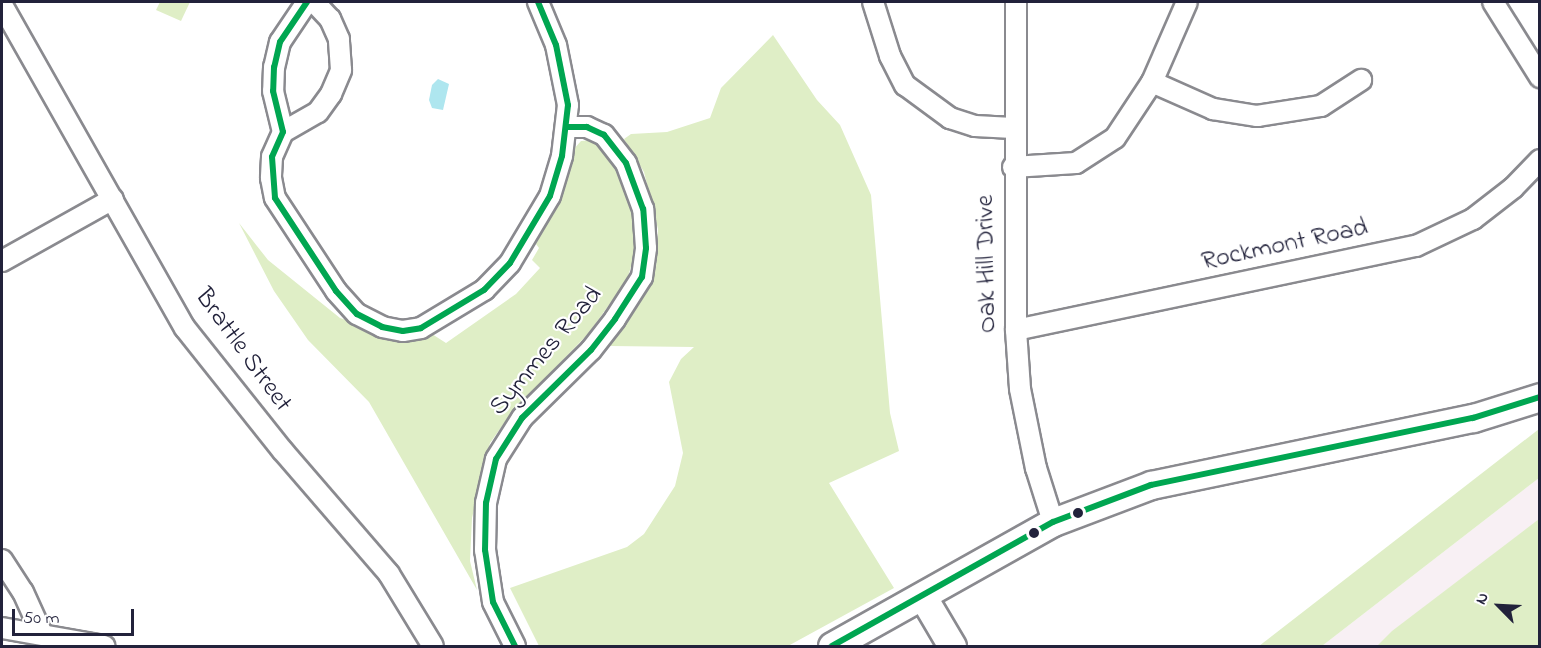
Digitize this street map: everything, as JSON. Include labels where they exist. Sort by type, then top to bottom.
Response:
[{"type":"main road","points":[[832,646],[1053,522],[1151,485],[1473,418],[1539,398]]},
{"type":"main road","points":[[923,597],[952,646]]},
{"type":"street","points":[[283,132],[273,92],[274,68],[280,42],[307,2]]},
{"type":"street","points":[[314,2],[334,29],[341,70],[332,94],[318,112],[283,132],[272,157],[270,178],[275,198],[336,291],[357,314],[382,327],[403,331],[421,328],[484,290],[510,264],[550,196],[567,127],[561,65],[538,2]]},
{"type":"street","points":[[873,2],[890,56],[905,85],[950,118],[975,126],[1013,128]]},
{"type":"street","name":"Oak Hill Drive","points":[[1016,2],[1013,167],[1016,330],[1020,389],[1036,468],[1053,522]]},
{"type":"street","points":[[1013,167],[1062,166],[1091,156],[1126,126],[1152,82],[1188,2]]},
{"type":"street","points":[[1493,2],[1539,77]]},
{"type":"street","name":"Brattle Street","points":[[2,5],[185,328],[283,451],[389,574],[434,646]]},
{"type":"street","points":[[1152,82],[1213,109],[1257,116],[1321,106],[1361,80]]},
{"type":"street","name":"Symmes Road","points":[[515,646],[493,602],[485,550],[486,503],[496,459],[522,418],[591,350],[615,319],[642,277],[646,248],[643,209],[626,163],[604,135],[587,127],[567,127]]},
{"type":"street","name":"Rockmont Road","points":[[1016,330],[1416,246],[1473,219],[1512,188],[1539,160]]},
{"type":"street","points":[[2,261],[113,200]]},
{"type":"street","points":[[2,560],[23,592],[42,634]]},
{"type":"street","points":[[2,628],[104,646]]},
{"type":"shaded area","points":[[1539,478],[1539,646],[1322,646]]},
{"type":"green space","points":[[160,2],[190,2],[181,21],[156,10]]},
{"type":"green space","points":[[773,35],[817,100],[840,125],[871,195],[890,413],[899,451],[829,483],[894,588],[788,646],[539,646],[510,588],[627,547],[644,534],[675,486],[683,453],[669,382],[681,359],[694,347],[610,346],[637,307],[656,268],[658,229],[644,172],[624,139],[631,134],[667,132],[710,118],[721,88]]},
{"type":"green space","points":[[594,140],[603,145],[616,164],[633,213],[636,236],[632,263],[627,280],[588,334],[512,412],[490,443],[472,518],[470,561],[477,590],[369,402],[308,340],[274,291],[239,223],[268,260],[340,318],[406,340],[432,334],[446,343],[516,294],[540,268],[532,260],[539,248],[536,244],[559,198],[573,150],[581,141]]},
{"type":"green space","points":[[1539,429],[1539,478],[1322,646],[1259,646]]},
{"type":"green space","points":[[1539,519],[1539,646],[1377,646],[1392,631]]},
{"type":"water","points":[[438,79],[449,84],[443,110],[432,108],[429,100],[432,85]]},
{"type":"transit line","points":[[307,2],[280,42],[274,67],[273,91],[283,132],[272,157],[275,198],[336,291],[357,314],[382,327],[403,331],[421,328],[484,290],[510,263],[550,196],[562,156],[568,105],[556,45],[538,2]]},
{"type":"transit line","points":[[515,646],[493,602],[485,550],[486,503],[496,459],[522,418],[591,350],[615,319],[642,277],[646,248],[643,209],[626,163],[604,135],[587,127],[567,127]]},
{"type":"transit line","points":[[832,646],[1053,522],[1151,485],[1473,418],[1540,397]]}]
